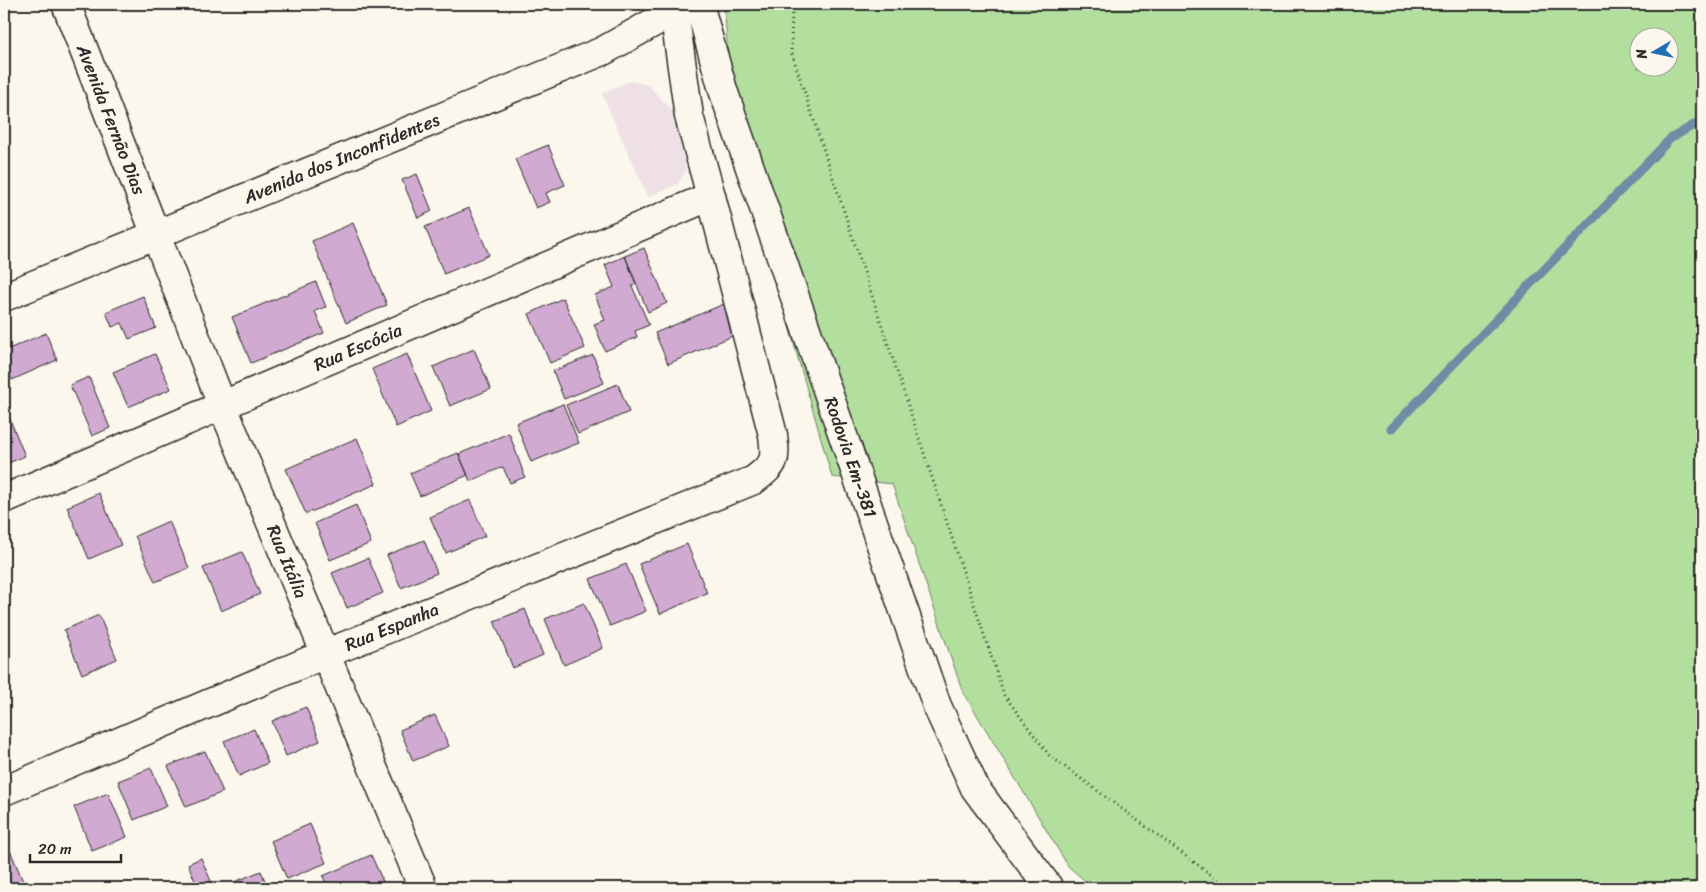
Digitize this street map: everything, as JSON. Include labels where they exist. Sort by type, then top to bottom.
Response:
[{"type":"street","name":"Avenida Fernão Dias","points":[[66,4],[156,235]]},
{"type":"street","name":"Avenida dos Inconfidentes","points":[[4,297],[603,51],[682,6]]},
{"type":"street","points":[[682,6],[689,116],[712,196]]},
{"type":"street","name":"Rodovia Em-381","points":[[682,6],[723,90],[937,706],[975,788],[1049,888]]},
{"type":"street","name":"Rua Escócia","points":[[4,499],[712,196]]},
{"type":"street","name":"Rua Espanha","points":[[4,791],[325,654],[754,480],[768,469],[775,457],[773,435],[712,196]]},
{"type":"street","name":"Rua Itália","points":[[156,235],[222,405],[423,888]]},
{"type":"path","points":[[792,4],[791,51],[1004,696],[1050,755],[1229,888]]},
{"type":"shaded area","points":[[629,81],[648,85],[675,114],[686,172],[677,184],[648,197],[602,94]]},
{"type":"green space","points":[[724,4],[1702,4],[1702,888],[1093,888],[1068,866],[962,690],[892,484],[832,477],[771,264],[730,79]]},
{"type":"building","points":[[548,145],[565,185],[546,193],[550,202],[536,208],[515,159]]},
{"type":"building","points":[[417,174],[432,211],[418,218],[402,180]]},
{"type":"building","points":[[469,208],[489,255],[444,274],[425,227]]},
{"type":"building","points":[[353,223],[387,305],[346,323],[312,241]]},
{"type":"building","points":[[644,248],[667,303],[648,312],[625,256]]},
{"type":"building","points":[[625,256],[636,284],[632,286],[649,325],[635,331],[637,337],[605,351],[594,324],[605,320],[595,295],[614,287],[605,265]]},
{"type":"building","points":[[316,282],[326,307],[315,311],[324,333],[251,363],[232,317]]},
{"type":"building","points":[[143,296],[156,328],[129,339],[122,323],[112,327],[106,312]]},
{"type":"building","points":[[563,298],[585,348],[550,363],[529,314]]},
{"type":"building","points":[[724,304],[737,334],[668,364],[655,333]]},
{"type":"building","points":[[46,333],[57,360],[12,380],[4,360],[4,351]]},
{"type":"building","points":[[474,349],[491,389],[450,406],[433,367]]},
{"type":"building","points":[[155,354],[171,389],[128,407],[113,372]]},
{"type":"building","points":[[407,354],[431,411],[396,427],[372,369]]},
{"type":"building","points":[[593,355],[604,383],[564,399],[553,371]]},
{"type":"building","points":[[89,377],[110,428],[92,436],[70,385]]},
{"type":"building","points":[[618,384],[629,412],[578,434],[566,405]]},
{"type":"building","points":[[563,404],[579,443],[531,462],[516,423]]},
{"type":"building","points":[[4,405],[25,456],[4,465]]},
{"type":"building","points":[[509,433],[525,477],[510,483],[503,467],[470,481],[459,454]]},
{"type":"building","points":[[357,438],[376,484],[306,514],[286,469]]},
{"type":"building","points":[[458,453],[468,475],[420,496],[410,473]]},
{"type":"building","points":[[99,493],[121,545],[89,559],[67,507]]},
{"type":"building","points":[[470,500],[485,536],[446,553],[430,517]]},
{"type":"building","points":[[356,505],[371,543],[330,560],[315,523]]},
{"type":"building","points":[[169,521],[189,568],[155,582],[135,536]]},
{"type":"building","points":[[424,540],[437,573],[401,588],[387,555]]},
{"type":"building","points":[[687,544],[707,593],[660,614],[639,564]]},
{"type":"building","points":[[242,552],[260,594],[221,611],[203,568]]},
{"type":"building","points":[[368,558],[383,593],[347,608],[332,573]]},
{"type":"building","points":[[626,564],[646,611],[610,626],[590,579]]},
{"type":"building","points":[[584,603],[603,648],[564,665],[545,619]]},
{"type":"building","points":[[525,609],[543,655],[513,668],[494,621]]},
{"type":"building","points":[[99,615],[117,659],[82,674],[64,630]]},
{"type":"building","points":[[306,707],[320,741],[286,756],[272,721]]},
{"type":"building","points":[[435,715],[449,746],[413,761],[400,730]]},
{"type":"building","points":[[254,729],[268,763],[239,776],[224,741]]},
{"type":"building","points":[[205,751],[223,792],[186,807],[168,766]]},
{"type":"building","points":[[151,768],[167,806],[134,820],[118,781]]},
{"type":"building","points":[[108,793],[127,837],[92,851],[74,807]]},
{"type":"building","points":[[310,824],[326,863],[287,879],[271,841]]},
{"type":"building","points":[[4,836],[26,888],[4,888]]},
{"type":"building","points":[[371,855],[386,888],[328,888],[323,876]]},
{"type":"building","points":[[201,858],[214,888],[198,888],[188,864]]},
{"type":"building","points":[[261,871],[268,888],[228,888],[227,885]]},
{"type":"waterway","points":[[1391,429],[1670,139],[1702,120]]}]
